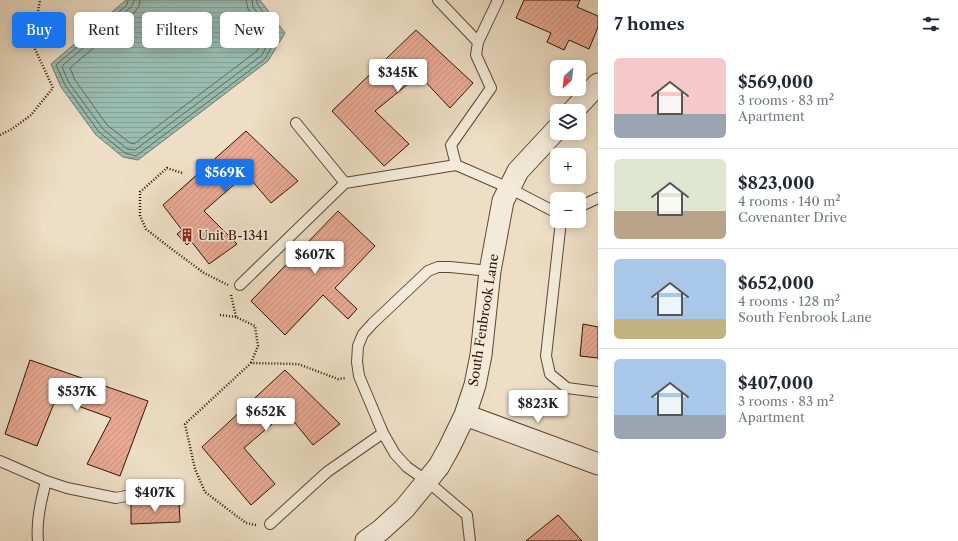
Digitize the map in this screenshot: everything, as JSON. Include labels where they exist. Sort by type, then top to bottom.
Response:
[{"type":"street","points":[[579,104],[598,84]]},
{"type":"street","name":"South Fenbrook Lane","points":[[366,541],[404,509],[439,466],[465,415],[475,385],[481,355],[490,271],[503,201],[518,171],[550,137]]},
{"type":"street","points":[[465,415],[598,464]]},
{"type":"lane","points":[[438,0],[478,42]]},
{"type":"lane","points":[[456,165],[452,145],[491,88],[476,55],[478,42],[498,0]]},
{"type":"lane","points":[[296,123],[345,183]]},
{"type":"lane","points":[[240,285],[345,183],[456,165],[509,188],[550,209]]},
{"type":"lane","points":[[586,204],[598,198]]},
{"type":"lane","points":[[560,228],[546,356],[550,374],[567,388],[598,392]]},
{"type":"lane","points":[[470,541],[467,515],[427,481],[406,467],[395,454],[383,433],[359,376],[357,362],[358,346],[364,334],[373,324],[428,271],[438,267],[450,267],[490,271]]},
{"type":"lane","points":[[270,524],[327,472],[383,433]]},
{"type":"lane","points":[[0,461],[46,481],[67,488],[116,498],[169,487]]},
{"type":"lane","points":[[38,541],[40,505],[46,481]]},
{"type":"path","points":[[0,135],[12,129],[31,115],[53,88],[35,49],[35,28],[40,0]]},
{"type":"path","points":[[182,174],[167,168],[140,192],[140,216],[146,228],[204,273],[230,285],[240,285]]},
{"type":"path","points":[[230,285],[236,317]]},
{"type":"path","points":[[220,315],[236,317],[255,326],[258,346],[251,363],[185,424],[195,470],[205,492],[246,523],[266,527],[270,524]]},
{"type":"path","points":[[251,363],[298,364],[338,379],[359,376]]},
{"type":"water","points":[[126,0],[260,0],[269,12],[220,12],[220,48],[276,48],[268,61],[138,160],[123,157],[96,135],[61,87],[51,64],[74,44],[74,48],[134,48],[134,12],[112,12]]},
{"type":"water","points":[[279,25],[285,33],[279,43]]},
{"type":"building","points":[[524,0],[580,0],[577,7],[598,16],[598,27],[589,49],[569,40],[564,50],[547,42],[551,33],[516,18]]},
{"type":"building","points":[[416,30],[473,83],[450,108],[419,75],[375,111],[409,144],[384,166],[332,111]]},
{"type":"building","points":[[246,131],[298,181],[271,203],[246,174],[204,211],[237,244],[209,264],[191,241],[187,245],[177,234],[182,230],[163,205]]},
{"type":"building","points":[[338,211],[375,246],[335,288],[357,309],[348,319],[323,295],[285,335],[251,301]]},
{"type":"building","points":[[583,324],[598,327],[598,358],[580,356]]},
{"type":"building","points":[[30,360],[148,401],[120,476],[87,464],[111,418],[56,398],[37,446],[5,434]]},
{"type":"building","points":[[285,370],[340,424],[313,445],[286,412],[244,448],[275,484],[251,505],[202,447]]},
{"type":"building","points":[[179,501],[180,522],[131,524],[131,503]]},
{"type":"building","points":[[558,515],[582,541],[526,541]]},
{"type":"place","name":"Unit B-1341","points":[[187,235]]}]
